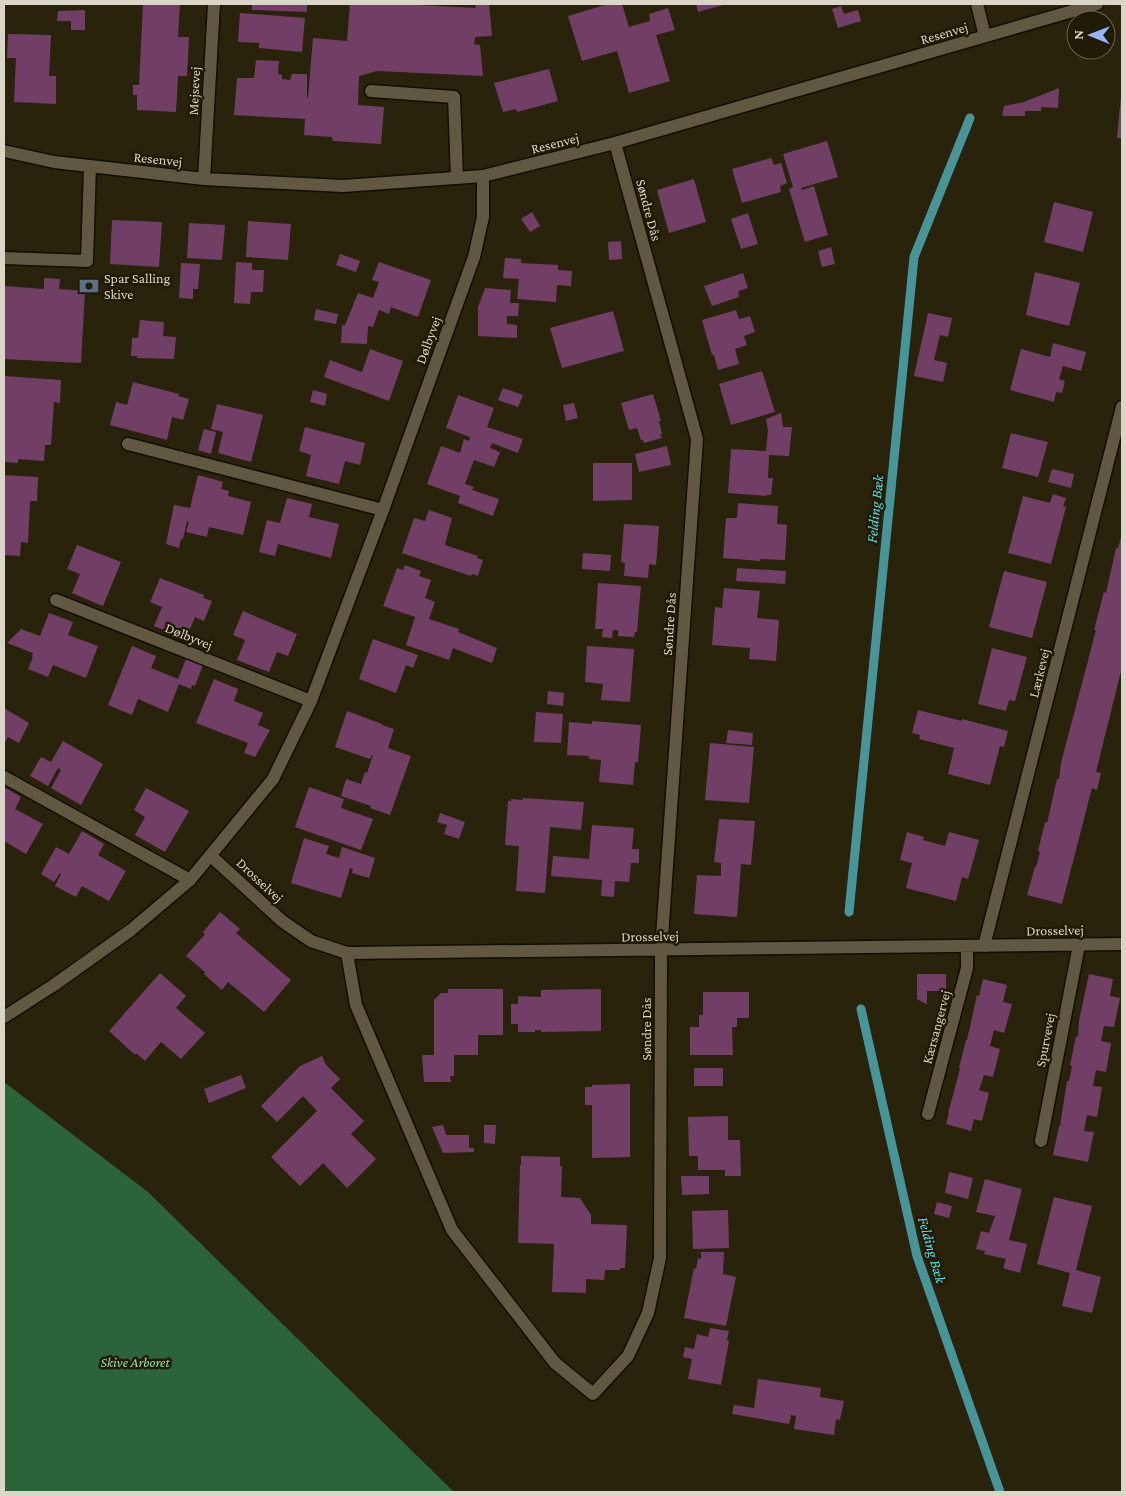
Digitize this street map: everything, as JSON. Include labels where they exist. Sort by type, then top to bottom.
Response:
[{"type":"street","name":"Mejsevej","points":[[204,179],[214,4]]},
{"type":"street","points":[[977,4],[985,36]]},
{"type":"street","name":"Resenvej","points":[[4,151],[54,162],[204,179],[343,186],[483,176],[615,143],[1097,4]]},
{"type":"street","points":[[371,90],[454,97],[457,178]]},
{"type":"street","name":"Søndre Dås","points":[[347,953],[356,1005],[452,1230],[555,1363],[592,1394],[628,1356],[648,1313],[660,1258],[660,951],[697,439],[615,143]]},
{"type":"street","points":[[4,258],[87,261],[90,166]]},
{"type":"street","name":"Dølbyvej","points":[[4,1018],[132,930],[190,880],[273,778],[312,701],[474,256],[483,217],[483,176]]},
{"type":"street","name":"Lærkevej","points":[[984,946],[1122,407]]},
{"type":"street","points":[[128,444],[383,510]]},
{"type":"street","name":"Dølbyvej","points":[[56,600],[312,701]]},
{"type":"street","points":[[4,777],[190,880]]},
{"type":"street","name":"Drosselvej","points":[[211,856],[282,921],[311,941],[347,953],[660,951],[1122,944]]},
{"type":"street","name":"Spurvevej","points":[[1041,1141],[1079,945]]},
{"type":"street","name":"Kærsangervej","points":[[928,1114],[967,968],[967,946]]},
{"type":"green space","name":"Skive Arboret","points":[[4,1082],[148,1192],[454,1492],[4,1492]]},
{"type":"building","points":[[143,4],[180,4],[178,37],[189,37],[187,76],[178,76],[176,112],[137,110],[137,95],[133,95],[133,85],[139,85]]},
{"type":"building","points":[[252,4],[307,4],[307,12],[252,10]]},
{"type":"building","points":[[350,4],[398,4],[475,8],[476,4],[489,4],[492,36],[475,37],[474,44],[480,45],[483,76],[377,71],[359,76],[358,105],[384,107],[381,144],[333,141],[332,137],[304,135],[305,119],[234,115],[237,78],[254,78],[256,60],[279,61],[278,74],[282,75],[282,79],[290,80],[292,74],[307,74],[308,98],[313,38],[347,41]]},
{"type":"building","points":[[608,4],[622,4],[629,27],[650,21],[649,14],[668,8],[675,30],[656,35],[670,81],[629,93],[617,51],[582,61],[568,16]]},
{"type":"building","points":[[696,4],[726,4],[698,12]]},
{"type":"building","points":[[841,6],[844,14],[858,10],[861,21],[838,28],[832,9]]},
{"type":"building","points":[[85,10],[85,30],[71,30],[71,21],[57,21],[58,11]]},
{"type":"building","points":[[240,13],[305,18],[302,52],[259,48],[259,43],[238,42]]},
{"type":"building","points":[[8,34],[51,35],[49,76],[56,76],[56,104],[14,102],[16,58],[7,58]]},
{"type":"building","points":[[549,69],[558,101],[517,112],[516,109],[503,112],[494,83]]},
{"type":"building","points":[[1059,88],[1058,108],[1041,107],[1041,111],[1025,111],[1025,116],[1002,116],[1004,106],[1024,102]]},
{"type":"building","points":[[1121,96],[1122,138],[1117,138]]},
{"type":"building","points":[[827,141],[838,177],[801,188],[802,190],[814,186],[828,235],[805,242],[789,189],[793,187],[783,154]]},
{"type":"building","points":[[771,158],[774,165],[781,163],[787,183],[780,186],[781,192],[742,203],[732,169]]},
{"type":"building","points":[[694,179],[706,222],[669,233],[657,190]]},
{"type":"building","points":[[1054,202],[1093,212],[1083,252],[1044,242]]},
{"type":"building","points":[[532,212],[540,226],[530,232],[521,219]]},
{"type":"building","points":[[748,213],[758,244],[741,249],[731,219]]},
{"type":"building","points":[[112,220],[162,222],[159,267],[110,264]]},
{"type":"building","points":[[248,221],[291,224],[288,260],[246,257]]},
{"type":"building","points":[[189,223],[225,225],[222,260],[187,258]]},
{"type":"building","points":[[621,241],[622,259],[609,260],[608,242]]},
{"type":"building","points":[[831,247],[835,264],[822,267],[818,251]]},
{"type":"building","points":[[340,254],[360,261],[356,272],[336,265]]},
{"type":"building","points":[[505,258],[521,259],[521,263],[558,265],[558,270],[572,271],[571,286],[557,285],[556,302],[517,299],[519,279],[503,278]]},
{"type":"building","points":[[236,262],[252,263],[252,270],[264,270],[263,292],[251,292],[250,304],[234,303]]},
{"type":"building","points":[[379,262],[431,280],[418,317],[391,307],[389,314],[379,310],[373,327],[368,326],[367,344],[341,343],[342,325],[345,325],[358,293],[373,298],[379,282],[372,280]]},
{"type":"building","points":[[181,263],[200,264],[198,289],[193,289],[193,299],[179,298]]},
{"type":"building","points":[[1035,272],[1080,283],[1069,326],[1026,315]]},
{"type":"building","points":[[743,273],[748,288],[738,291],[739,297],[712,306],[704,286]]},
{"type":"building","points":[[44,278],[60,279],[59,289],[85,291],[81,363],[4,359],[4,286],[44,289]]},
{"type":"building","points":[[485,288],[511,290],[510,303],[519,303],[518,316],[507,316],[507,324],[517,325],[517,338],[478,336],[478,307]]},
{"type":"building","points":[[316,309],[338,314],[336,324],[314,320]]},
{"type":"building","points":[[736,310],[739,319],[750,316],[755,332],[744,336],[747,345],[735,349],[739,364],[718,370],[702,320]]},
{"type":"building","points":[[613,311],[624,351],[562,368],[550,328]]},
{"type":"building","points":[[928,313],[952,318],[948,337],[940,335],[934,360],[947,363],[943,382],[914,376]]},
{"type":"building","points":[[140,320],[164,322],[163,336],[176,337],[174,359],[137,358],[137,356],[131,356],[132,338],[138,338]]},
{"type":"building","points":[[1053,343],[1086,352],[1081,371],[1063,366],[1059,379],[1065,381],[1062,393],[1056,392],[1054,402],[1010,390],[1021,349],[1050,357]]},
{"type":"building","points":[[370,349],[403,361],[389,401],[324,377],[330,360],[362,372]]},
{"type":"building","points":[[762,371],[775,412],[731,425],[719,384]]},
{"type":"building","points":[[4,376],[61,380],[60,403],[54,402],[51,445],[45,445],[44,461],[18,459],[18,463],[4,462]]},
{"type":"building","points":[[133,382],[179,394],[178,396],[189,399],[183,420],[172,417],[167,440],[110,425],[116,402],[127,405]]},
{"type":"building","points":[[503,388],[523,395],[518,407],[498,400]]},
{"type":"building","points":[[313,390],[327,394],[325,406],[310,402]]},
{"type":"building","points":[[653,394],[661,421],[659,421],[662,438],[644,443],[637,428],[629,430],[621,403]]},
{"type":"building","points":[[458,395],[494,408],[487,427],[523,439],[518,453],[492,443],[490,448],[500,452],[494,467],[474,460],[465,484],[474,487],[472,490],[499,499],[493,516],[458,503],[460,496],[427,484],[441,446],[460,453],[464,439],[469,441],[470,437],[446,428]]},
{"type":"building","points":[[574,403],[578,418],[566,421],[563,405]]},
{"type":"building","points":[[217,404],[263,415],[251,462],[218,453],[223,432],[211,429]]},
{"type":"building","points":[[781,413],[783,427],[792,427],[789,456],[769,455],[768,478],[773,478],[771,495],[728,493],[731,449],[766,451],[768,430],[766,419]]},
{"type":"building","points":[[305,427],[365,443],[360,465],[345,461],[339,484],[306,476],[311,455],[299,451]]},
{"type":"building","points":[[204,429],[216,432],[211,454],[198,450]]},
{"type":"building","points":[[1011,433],[1048,442],[1038,477],[1002,468]]},
{"type":"building","points":[[667,446],[671,465],[639,472],[635,454]]},
{"type":"building","points":[[593,463],[632,463],[632,500],[593,501]]},
{"type":"building","points":[[1052,469],[1074,474],[1071,488],[1048,482]]},
{"type":"building","points":[[4,475],[38,477],[37,501],[30,501],[28,543],[21,542],[20,556],[4,555]]},
{"type":"building","points":[[198,475],[223,482],[221,489],[229,491],[228,496],[251,502],[243,535],[209,527],[207,537],[186,532],[189,522],[187,521],[179,548],[166,544],[174,505],[190,508]]},
{"type":"building","points":[[1053,494],[1066,498],[1063,506],[1066,507],[1051,564],[1008,553],[1023,496],[1050,503]]},
{"type":"building","points":[[287,498],[312,504],[309,517],[339,524],[331,558],[278,544],[275,556],[259,552],[267,520],[280,523]]},
{"type":"building","points":[[738,503],[778,506],[777,524],[787,525],[785,560],[760,559],[760,561],[723,558],[726,518],[737,518]]},
{"type":"building","points":[[429,510],[452,518],[445,545],[478,556],[477,558],[483,560],[478,576],[472,574],[471,576],[402,553],[414,518],[425,521]]},
{"type":"building","points":[[624,524],[659,526],[656,565],[649,564],[648,578],[624,576],[625,563],[621,562]]},
{"type":"building","points":[[1122,533],[1122,667],[1096,772],[1101,773],[1097,790],[1092,788],[1062,904],[1027,895],[1040,852],[1038,851],[1045,822],[1047,823],[1057,779],[1059,779],[1061,763],[1096,630],[1094,630],[1104,592],[1106,593],[1116,548],[1118,548]]},
{"type":"building","points":[[77,545],[121,562],[103,606],[72,593],[80,574],[67,569]]},
{"type":"building","points":[[583,553],[611,555],[610,571],[582,569]]},
{"type":"building","points":[[405,565],[421,571],[419,576],[431,580],[425,598],[435,602],[429,619],[459,629],[458,632],[497,648],[492,663],[453,648],[449,660],[406,645],[415,617],[383,606],[397,568],[403,570]]},
{"type":"building","points":[[737,568],[786,571],[785,584],[736,581]]},
{"type":"building","points":[[1004,571],[1047,582],[1032,638],[989,627]]},
{"type":"building","points":[[160,578],[204,595],[203,598],[212,601],[204,621],[195,617],[186,639],[154,626],[162,607],[150,602]]},
{"type":"building","points":[[598,583],[641,586],[637,632],[635,632],[634,637],[618,636],[618,630],[613,630],[612,638],[602,637],[603,629],[595,629]]},
{"type":"building","points":[[724,588],[760,591],[757,618],[779,620],[776,661],[749,659],[750,648],[712,645],[715,607],[722,608]]},
{"type":"building","points":[[243,611],[297,634],[288,656],[277,652],[269,672],[237,660],[245,640],[233,635]]},
{"type":"building","points":[[49,613],[73,622],[68,635],[98,646],[86,678],[53,665],[48,677],[28,669],[33,653],[7,643],[21,629],[40,636]]},
{"type":"building","points":[[373,639],[418,655],[413,668],[406,665],[396,693],[359,679]]},
{"type":"building","points":[[132,646],[156,656],[151,668],[178,679],[186,659],[203,665],[195,686],[192,685],[191,689],[179,684],[168,712],[138,699],[132,715],[108,705]]},
{"type":"building","points":[[587,646],[634,649],[630,702],[601,700],[603,684],[585,682]]},
{"type":"building","points":[[992,648],[1027,657],[1015,701],[1009,700],[1006,711],[978,704]]},
{"type":"building","points":[[214,679],[238,689],[234,701],[263,713],[258,725],[270,730],[255,757],[244,753],[248,743],[196,723]]},
{"type":"building","points":[[548,691],[564,693],[563,706],[547,704]]},
{"type":"building","points":[[4,708],[29,723],[19,743],[8,737],[4,744]]},
{"type":"building","points":[[918,710],[1008,731],[1004,747],[1000,746],[990,785],[948,774],[954,748],[919,739],[920,735],[912,733]]},
{"type":"building","points":[[347,711],[394,729],[388,748],[411,756],[390,815],[370,808],[371,806],[341,796],[346,779],[361,784],[373,755],[370,759],[335,747]]},
{"type":"building","points":[[536,712],[563,714],[561,743],[534,742]]},
{"type":"building","points":[[592,721],[641,725],[638,762],[635,762],[633,785],[599,782],[601,760],[589,759],[589,756],[567,755],[569,722],[592,724]]},
{"type":"building","points":[[728,730],[753,733],[752,745],[726,743]]},
{"type":"building","points":[[63,741],[103,764],[81,805],[51,788],[61,770],[58,768],[48,786],[30,776],[41,757],[51,762]]},
{"type":"building","points":[[710,743],[754,747],[749,803],[705,800]]},
{"type":"building","points":[[4,787],[21,797],[15,809],[43,824],[26,854],[4,841]]},
{"type":"building","points":[[309,787],[344,799],[341,808],[373,819],[361,850],[295,827]]},
{"type":"building","points":[[146,788],[189,811],[165,852],[135,835],[145,817],[134,810]]},
{"type":"building","points":[[523,798],[584,802],[581,830],[550,827],[545,893],[516,891],[519,846],[505,845],[508,801],[511,801],[511,799],[523,800]]},
{"type":"building","points":[[440,813],[465,822],[459,839],[444,834],[447,825],[437,822]]},
{"type":"building","points":[[719,819],[755,821],[751,865],[741,864],[737,917],[694,914],[697,875],[721,876],[721,863],[714,862]]},
{"type":"building","points":[[592,825],[634,828],[632,849],[639,849],[639,863],[631,863],[629,882],[615,881],[614,897],[601,896],[602,880],[551,876],[553,856],[589,859]]},
{"type":"building","points":[[82,831],[104,844],[98,855],[126,871],[109,901],[82,886],[76,897],[55,886],[60,873],[54,882],[41,874],[56,847],[69,854]]},
{"type":"building","points":[[907,832],[924,837],[923,840],[945,846],[949,832],[979,840],[968,879],[962,877],[956,901],[906,888],[912,863],[900,860]]},
{"type":"building","points":[[304,838],[329,846],[326,854],[339,858],[342,847],[375,858],[369,878],[352,873],[353,869],[350,868],[341,898],[291,883]]},
{"type":"building","points":[[220,912],[240,929],[236,933],[291,980],[264,1012],[228,982],[222,990],[186,956],[205,934],[203,932]]},
{"type":"building","points":[[160,973],[186,996],[176,1008],[205,1033],[181,1059],[161,1042],[145,1061],[136,1053],[135,1055],[109,1031]]},
{"type":"building","points":[[917,974],[946,974],[946,991],[927,991],[927,1004],[917,999]]},
{"type":"building","points":[[1089,974],[1113,979],[1110,996],[1120,998],[1114,1027],[1104,1026],[1101,1041],[1111,1043],[1106,1072],[1096,1070],[1093,1086],[1102,1087],[1097,1117],[1087,1115],[1084,1131],[1094,1132],[1088,1162],[1053,1155],[1067,1081],[1069,1081],[1072,1066],[1070,1065],[1076,1036],[1078,1037],[1079,1021]]},
{"type":"building","points":[[983,979],[1007,985],[1003,1002],[1012,1004],[1004,1033],[994,1030],[990,1046],[1000,1049],[993,1077],[984,1075],[979,1090],[989,1093],[982,1121],[974,1119],[971,1131],[946,1124],[977,995],[979,996]]},
{"type":"building","points":[[448,989],[503,989],[503,1035],[478,1035],[478,1055],[454,1055],[454,1076],[450,1076],[451,1082],[424,1082],[422,1055],[434,1055],[434,1000],[441,993],[448,993]]},
{"type":"building","points":[[601,989],[601,1031],[541,1032],[541,1030],[535,1030],[535,1032],[518,1032],[518,1024],[511,1024],[511,1004],[518,1004],[518,996],[541,997],[541,990]]},
{"type":"building","points":[[703,992],[749,992],[749,1018],[737,1018],[737,1027],[732,1027],[733,1055],[690,1055],[690,1027],[699,1027],[699,1015],[703,1015]]},
{"type":"building","points":[[322,1056],[326,1065],[340,1079],[331,1088],[364,1121],[351,1134],[376,1159],[347,1188],[323,1163],[300,1186],[271,1157],[317,1111],[303,1096],[277,1122],[261,1106],[300,1066]]},
{"type":"building","points":[[694,1068],[723,1068],[723,1086],[694,1086]]},
{"type":"building","points":[[241,1075],[246,1088],[209,1103],[204,1089]]},
{"type":"building","points":[[630,1084],[630,1157],[592,1158],[592,1105],[585,1105],[585,1087],[592,1087],[592,1085]]},
{"type":"building","points":[[728,1116],[728,1140],[740,1140],[741,1176],[725,1176],[725,1170],[698,1170],[698,1156],[689,1156],[688,1117]]},
{"type":"building","points":[[443,1125],[446,1135],[469,1135],[469,1148],[474,1148],[474,1152],[443,1153],[432,1127]]},
{"type":"building","points":[[484,1125],[496,1125],[495,1144],[484,1143]]},
{"type":"building","points":[[521,1156],[560,1157],[560,1166],[562,1166],[561,1197],[580,1198],[591,1215],[591,1224],[627,1225],[625,1268],[605,1270],[604,1280],[586,1279],[586,1293],[552,1292],[554,1244],[518,1243]]},
{"type":"building","points":[[949,1172],[973,1178],[968,1199],[945,1193]]},
{"type":"building","points":[[681,1176],[709,1176],[709,1194],[682,1195]]},
{"type":"building","points":[[985,1179],[1022,1189],[1009,1240],[1027,1244],[1020,1273],[1003,1268],[1006,1259],[984,1254],[985,1251],[976,1249],[981,1231],[989,1233],[995,1216],[976,1212]]},
{"type":"building","points":[[1054,1197],[1092,1206],[1076,1270],[1101,1277],[1092,1313],[1062,1306],[1070,1273],[1037,1264]]},
{"type":"building","points":[[937,1202],[952,1206],[949,1218],[934,1214]]},
{"type":"building","points":[[728,1210],[729,1248],[693,1249],[692,1211]]},
{"type":"building","points":[[701,1252],[724,1252],[723,1274],[736,1277],[726,1326],[684,1318],[694,1268],[696,1269],[698,1258],[701,1259]]},
{"type":"building","points":[[710,1328],[729,1331],[721,1385],[688,1379],[692,1359],[683,1357],[685,1347],[694,1349],[697,1334],[708,1337]]},
{"type":"building","points":[[758,1379],[821,1388],[820,1397],[844,1401],[840,1420],[836,1419],[834,1435],[794,1429],[796,1416],[791,1415],[789,1424],[732,1414],[734,1405],[754,1408]]},
{"type":"waterway","name":"Felding Bæk","points":[[849,912],[914,257],[970,118]]},
{"type":"waterway","name":"Felding Bæk","points":[[861,1009],[917,1256],[1000,1492]]},
{"type":"place","name":"Spar Salling Skive","points":[[89,286]]}]
